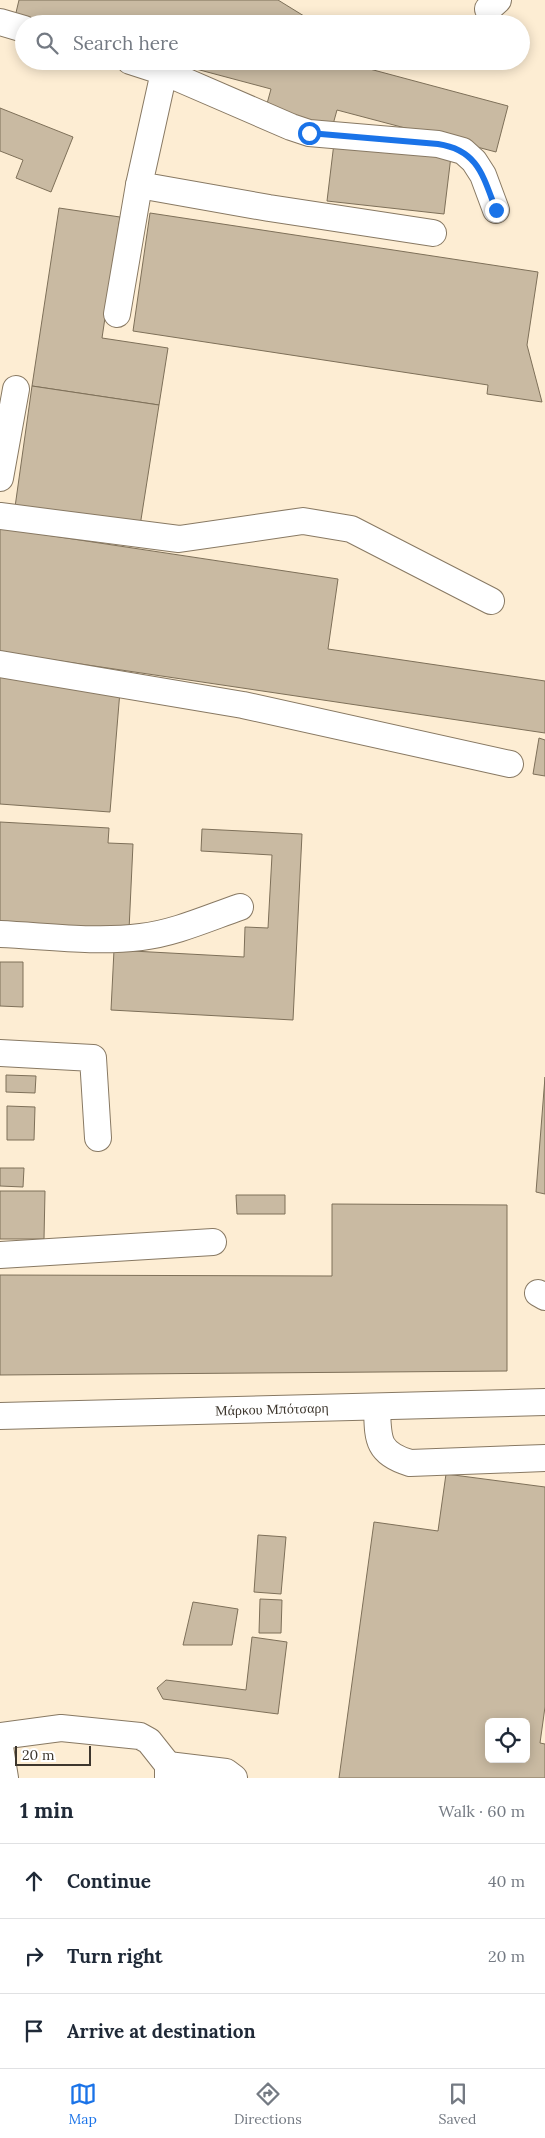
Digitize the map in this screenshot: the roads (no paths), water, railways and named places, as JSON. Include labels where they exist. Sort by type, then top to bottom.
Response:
[{"type":"street","points":[[0,22],[15,27]]},
{"type":"street","points":[[158,70],[309,133],[451,146],[462,151],[474,161],[483,175],[496,210]]},
{"type":"street","points":[[116,314],[139,184],[164,72]]},
{"type":"street","points":[[139,184],[269,208],[433,232]]},
{"type":"street","points":[[0,478],[16,388]]},
{"type":"street","points":[[0,516],[179,539],[303,521],[327,524],[351,529],[491,601]]},
{"type":"street","points":[[0,664],[244,705],[510,764]]},
{"type":"street","points":[[0,934],[119,939],[143,937],[162,933],[240,907]]},
{"type":"street","points":[[0,1053],[93,1058],[98,1138]]},
{"type":"street","points":[[0,1255],[213,1242]]},
{"type":"street","name":"Μάρκου Μπότσαρη","points":[[0,1416],[545,1402]]},
{"type":"street","points":[[377,1407],[378,1434],[383,1447],[394,1458],[410,1463],[545,1458]]},
{"type":"street","points":[[0,1736],[61,1728],[127,1733],[140,1736],[149,1741],[168,1772],[226,1772],[234,1778]]},
{"type":"street","points":[[0,1747],[5,1778]]}]
